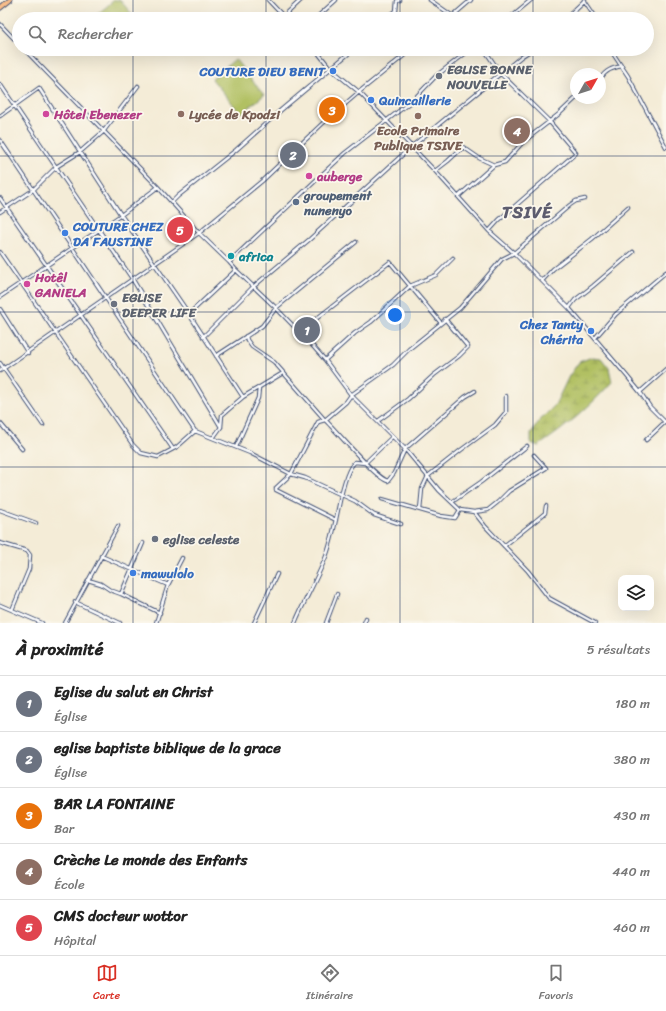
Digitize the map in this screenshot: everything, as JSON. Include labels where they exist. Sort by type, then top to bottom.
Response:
[{"type":"main road","points":[[0,8],[10,0]]},
{"type":"street","points":[[268,0],[279,12]]},
{"type":"street","points":[[290,12],[301,0]]},
{"type":"street","points":[[323,12],[336,0]]},
{"type":"street","points":[[394,12],[396,11],[397,1],[400,0]]},
{"type":"street","points":[[430,0],[448,12]]},
{"type":"street","points":[[458,12],[471,0]]},
{"type":"street","points":[[516,12],[531,0]]},
{"type":"street","points":[[571,12],[584,0],[592,12]]},
{"type":"street","points":[[0,24],[12,37]]},
{"type":"street","points":[[31,56],[158,187],[199,234],[299,332],[325,360],[351,395],[405,449],[439,490],[460,510],[474,512],[488,510],[509,491],[546,468],[534,455]]},
{"type":"street","points":[[321,56],[331,69],[359,92],[435,170],[489,231],[542,281],[595,338],[640,392],[658,417],[666,422],[646,440]]},
{"type":"street","points":[[172,202],[236,150],[346,56]]},
{"type":"street","points":[[0,371],[199,234],[262,181],[322,124],[403,56]]},
{"type":"street","points":[[229,262],[344,153],[412,100],[436,76],[461,56]]},
{"type":"street","points":[[489,56],[501,74],[549,120],[576,153],[499,220],[489,231]]},
{"type":"street","points":[[204,337],[253,287],[310,239],[411,147],[522,56]]},
{"type":"street","points":[[615,56],[622,66],[666,147]]},
{"type":"street","points":[[606,72],[622,66]]},
{"type":"street","points":[[0,84],[133,280],[221,426]]},
{"type":"street","points":[[0,212],[33,190],[56,167],[80,152],[104,132],[138,86]]},
{"type":"street","points":[[0,116],[39,88],[121,215],[189,314],[243,398]]},
{"type":"street","points":[[459,196],[494,165],[505,162],[522,142],[549,120],[559,114],[570,104]]},
{"type":"street","points":[[0,140],[196,431],[236,447],[291,474],[305,478],[355,502],[374,515],[401,524]]},
{"type":"street","points":[[435,170],[448,161],[463,146],[479,158],[494,165]]},
{"type":"street","points":[[0,297],[121,215],[158,187]]},
{"type":"street","points":[[0,198],[48,265],[173,449]]},
{"type":"street","points":[[336,520],[307,504],[278,491],[276,488],[291,474],[318,422],[325,420],[346,402],[351,395],[393,365],[460,308],[502,259],[514,253],[570,205],[585,198]]},
{"type":"street","points":[[542,281],[553,269],[592,239],[628,206]]},
{"type":"street","points":[[216,356],[262,326],[276,308],[356,242]]},
{"type":"street","points":[[0,252],[112,416],[138,451],[158,457],[173,449],[196,431]]},
{"type":"street","points":[[568,308],[575,300],[633,252]]},
{"type":"street","points":[[325,360],[355,333],[371,322],[410,286],[436,275],[453,258]]},
{"type":"street","points":[[299,332],[390,262],[441,323]]},
{"type":"street","points":[[189,314],[236,270]]},
{"type":"street","points":[[595,338],[616,314],[666,272]]},
{"type":"street","points":[[0,310],[28,352]]},
{"type":"street","points":[[378,421],[408,399],[468,347],[445,320]]},
{"type":"street","points":[[246,336],[252,347],[274,362],[365,463],[379,476],[388,481],[394,474],[405,449],[465,397],[476,391]]},
{"type":"street","points":[[0,363],[43,426]]},
{"type":"street","points":[[640,392],[666,369]]},
{"type":"street","points":[[213,438],[221,426],[222,415],[243,398],[283,373]]},
{"type":"street","points":[[236,447],[258,398],[259,388]]},
{"type":"street","points":[[420,510],[422,489],[428,476],[495,425],[506,412],[506,396]]},
{"type":"street","points":[[0,423],[22,449]]},
{"type":"street","points":[[295,623],[326,558],[341,495],[352,464],[355,462],[365,463],[392,437]]},
{"type":"street","points":[[452,502],[528,446]]},
{"type":"street","points":[[382,499],[455,518],[460,510]]},
{"type":"street","points":[[504,546],[545,513],[546,506]]},
{"type":"street","points":[[0,510],[36,523]]},
{"type":"street","points":[[474,512],[528,571],[549,598],[595,623]]},
{"type":"street","points":[[65,623],[75,602],[118,526]]},
{"type":"street","points":[[0,542],[27,551],[30,555],[29,569],[12,610]]},
{"type":"street","points":[[121,594],[143,543]]},
{"type":"street","points":[[101,556],[168,585]]},
{"type":"street","points":[[156,623],[168,585],[182,558]]},
{"type":"street","points":[[254,623],[277,574]]},
{"type":"street","points":[[88,580],[101,584],[110,590],[160,613]]},
{"type":"street","points":[[326,623],[337,594]]},
{"type":"street","points":[[75,602],[120,623]]},
{"type":"street","points":[[0,605],[42,623]]},
{"type":"street","points":[[364,623],[366,618]]},
{"type":"green space","points":[[114,0],[120,0],[130,12],[100,12]]},
{"type":"green space","points":[[235,59],[264,95],[241,114],[212,79]]},
{"type":"green space","points":[[592,357],[601,358],[609,368],[612,382],[595,400],[559,432],[538,446],[531,443],[531,433],[540,420],[555,405],[569,376],[579,362]]},
{"type":"place","name":"COUTURE DIEU BENIT","points":[[333,71]]},
{"type":"place","name":"EGLISE BONNE NOUVELLE","points":[[439,76]]},
{"type":"place","name":"Quincaillerie","points":[[371,100]]},
{"type":"place","name":"BAR LA FONTAINE","points":[[332,110]]},
{"type":"place","name":"Hôtel Ebenezer","points":[[46,114]]},
{"type":"place","name":"Lycée de Kpodzi","points":[[181,114]]},
{"type":"place","name":"Ecole Primaire Publique TSIVE","points":[[418,116]]},
{"type":"place","name":"Crèche Le monde des Enfants","points":[[517,131]]},
{"type":"place","name":"eglise baptiste biblique de la grace","points":[[293,155]]},
{"type":"place","name":"auberge","points":[[309,176]]},
{"type":"place","name":"groupement nunenyo","points":[[296,202]]},
{"type":"place","name":"CMS docteur wottor","points":[[180,230]]},
{"type":"place","name":"COUTURE CHEZ DA FAUSTINE","points":[[65,233]]},
{"type":"place","name":"africa","points":[[231,256]]},
{"type":"place","name":"Hotêl GANIELA","points":[[27,284]]},
{"type":"place","name":"EGLISE DEEPER LIFE","points":[[114,304]]},
{"type":"place","name":"Eglise du salut en Christ","points":[[307,330]]},
{"type":"place","name":"Chez Tanty Chérita","points":[[591,331]]},
{"type":"place","name":"eglise celeste","points":[[155,539]]},
{"type":"place","name":"mawulolo","points":[[133,573]]},
{"type":"district","name":"TSIVÉ","points":[[527,212]]}]
